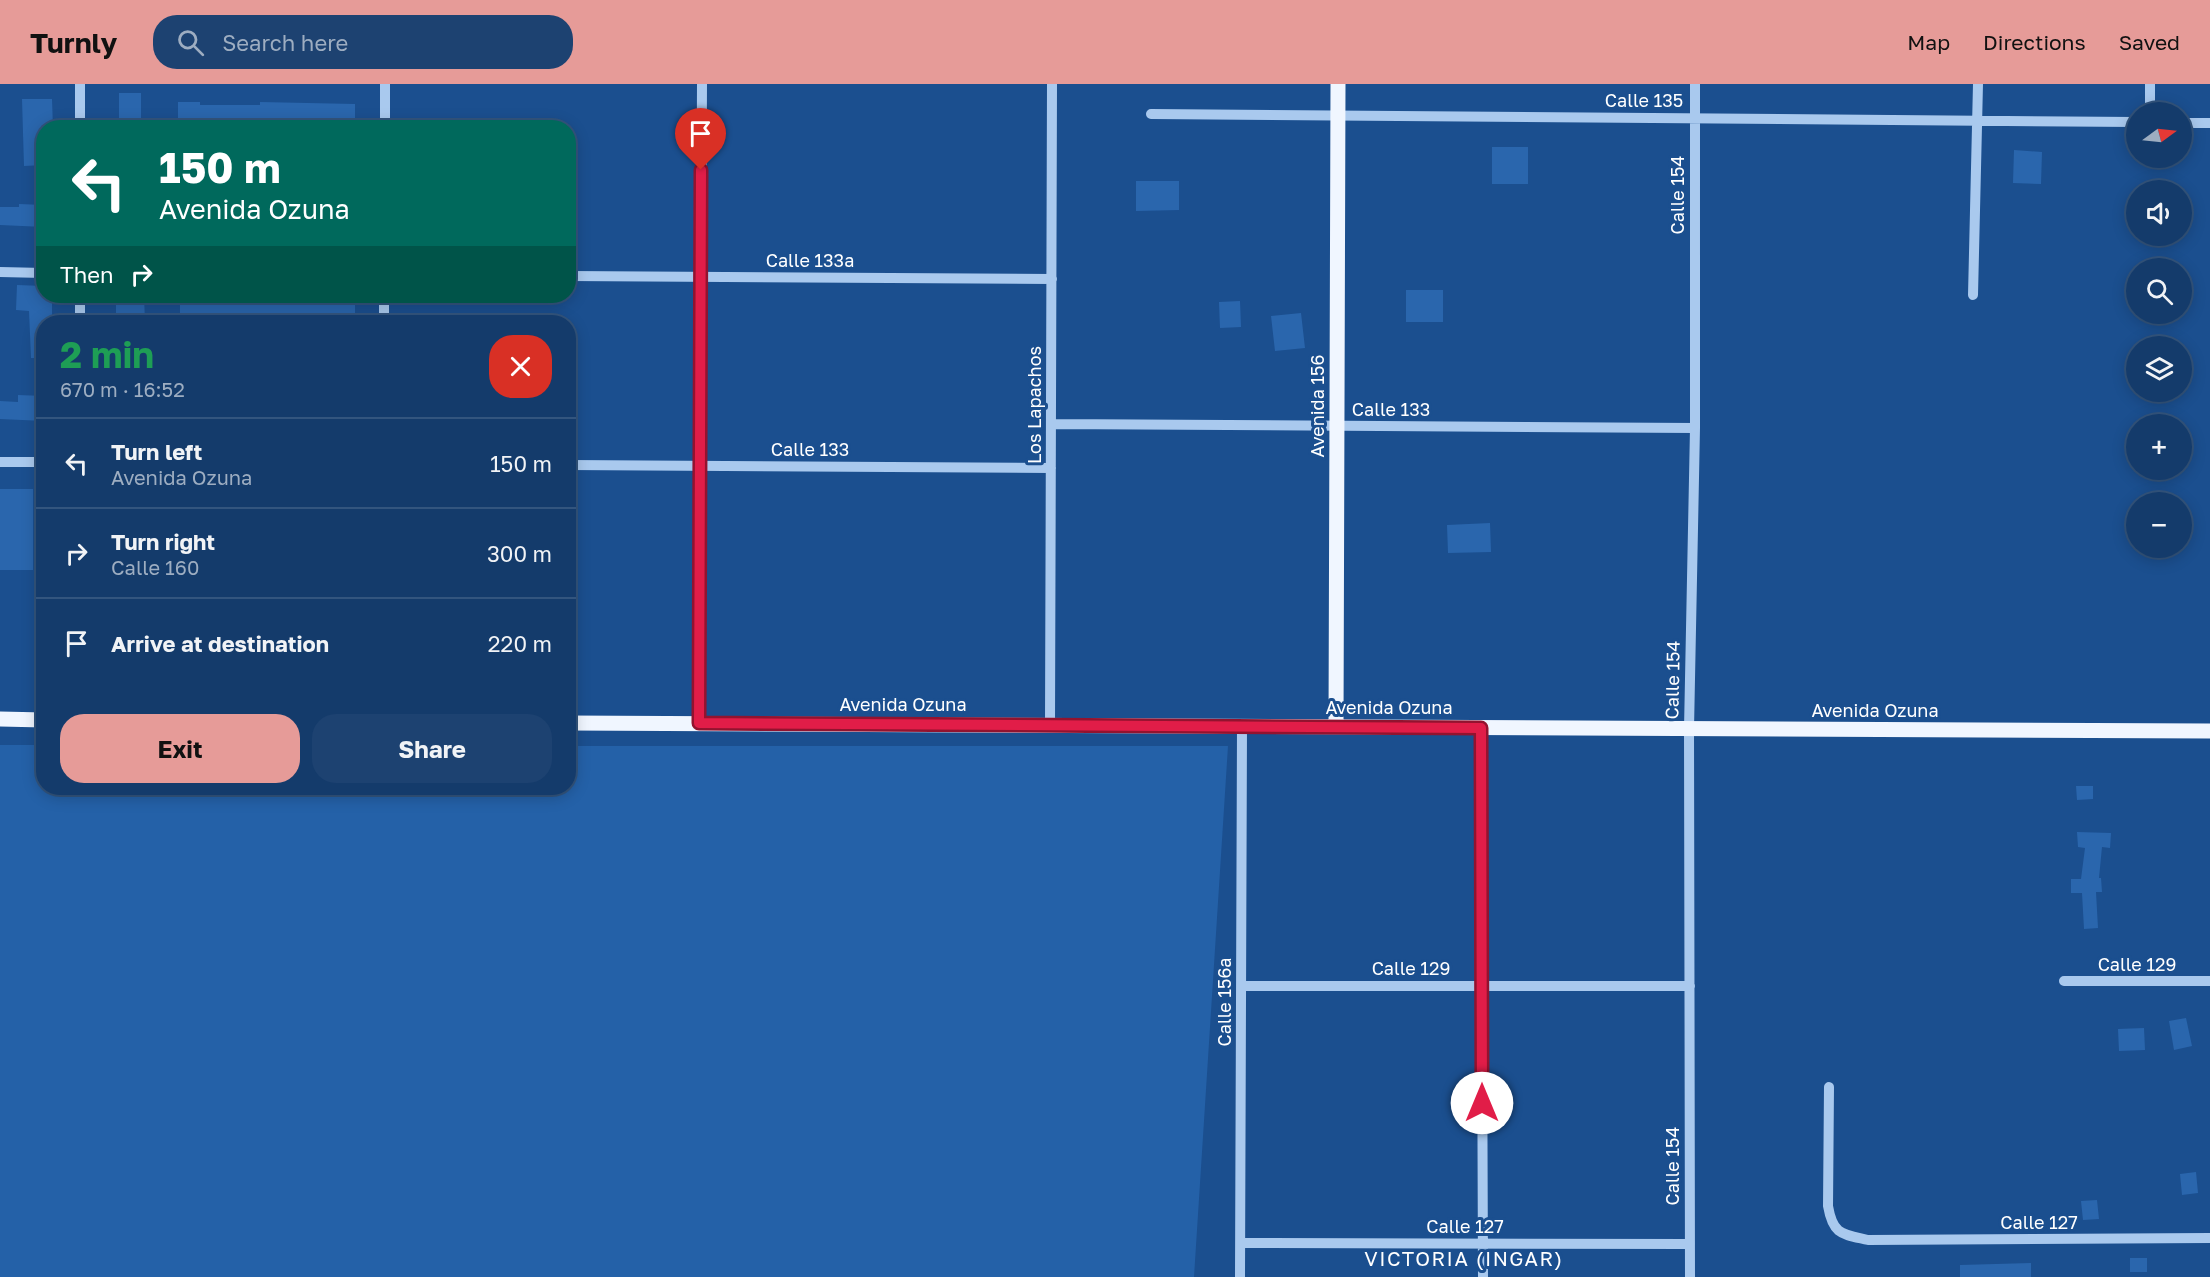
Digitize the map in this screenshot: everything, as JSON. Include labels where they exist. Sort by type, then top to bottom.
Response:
[{"type":"main road","name":"Avenida 156","points":[[1336,727],[1338,84]]},
{"type":"main road","points":[[0,719],[36,720]]},
{"type":"main road","name":"Avenida Ozuna","points":[[576,723],[2210,731]]},
{"type":"street","points":[[80,84],[80,120]]},
{"type":"street","points":[[385,84],[385,120]]},
{"type":"street","points":[[699,723],[702,84]]},
{"type":"street","name":"Los Lapachos","points":[[1050,725],[1052,84]]},
{"type":"street","name":"Calle 154","points":[[1690,1277],[1689,729],[1695,428],[1695,84]]},
{"type":"street","points":[[1973,295],[1978,84]]},
{"type":"street","points":[[2150,84],[2150,102]]},
{"type":"street","name":"Calle 135","points":[[1151,114],[2126,123]]},
{"type":"street","points":[[2192,123],[2210,123]]},
{"type":"street","points":[[0,272],[36,273]]},
{"type":"street","name":"Calle 133a","points":[[576,276],[1052,279]]},
{"type":"street","name":"Calle 133","points":[[1052,424],[1695,428]]},
{"type":"street","points":[[0,462],[36,462]]},
{"type":"street","name":"Calle 133","points":[[576,465],[1051,468]]},
{"type":"street","name":"Calle 156a","points":[[1240,1277],[1242,727]]},
{"type":"street","points":[[1481,728],[1483,1277]]},
{"type":"street","name":"Calle 129","points":[[2064,981],[2210,981]]},
{"type":"street","name":"Calle 129","points":[[1241,986],[1689,986]]},
{"type":"street","name":"Calle 127","points":[[1829,1087],[1827,1150],[1831,1224],[1841,1234],[1868,1240],[2210,1238]]},
{"type":"street","name":"Calle 127","points":[[1241,1243],[1690,1244]]},
{"type":"shaded area","points":[[0,745],[36,745],[36,795],[576,795],[576,746],[1228,746],[1194,1277],[0,1277]]},
{"type":"building","points":[[119,93],[141,93],[141,120],[119,120]]},
{"type":"building","points":[[22,99],[52,99],[53,120],[36,120],[36,165],[24,166]]},
{"type":"building","points":[[178,102],[200,102],[200,105],[260,105],[260,102],[355,104],[355,120],[178,120]]},
{"type":"building","points":[[1492,147],[1528,147],[1528,184],[1492,184]]},
{"type":"building","points":[[2014,150],[2042,152],[2041,184],[2013,183]]},
{"type":"building","points":[[1136,181],[1179,181],[1179,210],[1136,211]]},
{"type":"building","points":[[19,204],[36,205],[36,227],[0,225],[0,207],[19,207]]},
{"type":"building","points":[[17,285],[36,286],[36,303],[52,303],[52,315],[36,315],[36,358],[31,358],[29,311],[16,310]]},
{"type":"building","points":[[1406,290],[1443,290],[1443,322],[1406,322]]},
{"type":"building","points":[[1240,301],[1241,327],[1220,328],[1219,302]]},
{"type":"building","points":[[116,303],[144,303],[145,315],[116,315]]},
{"type":"building","points":[[180,303],[355,303],[355,315],[180,315]]},
{"type":"building","points":[[1301,313],[1305,348],[1275,351],[1271,316]]},
{"type":"building","points":[[18,395],[36,396],[36,421],[0,419],[0,401],[18,402]]},
{"type":"building","points":[[0,489],[33,489],[33,570],[0,570]]},
{"type":"building","points":[[1490,523],[1491,552],[1448,553],[1447,525]]},
{"type":"building","points":[[2076,786],[2093,786],[2093,799],[2077,800]]},
{"type":"building","points":[[2077,832],[2111,833],[2110,848],[2102,847],[2099,878],[2101,878],[2102,892],[2096,892],[2098,928],[2084,929],[2082,893],[2071,893],[2071,879],[2081,879],[2085,848],[2078,847]]},
{"type":"building","points":[[2186,1018],[2192,1046],[2174,1050],[2169,1021]]},
{"type":"building","points":[[2144,1028],[2145,1050],[2119,1051],[2118,1029]]},
{"type":"building","points":[[2196,1172],[2198,1193],[2182,1195],[2180,1174]]},
{"type":"building","points":[[2097,1200],[2099,1219],[2083,1220],[2081,1201]]},
{"type":"building","points":[[2130,1258],[2147,1258],[2147,1272],[2130,1272]]},
{"type":"building","points":[[2031,1263],[2031,1277],[1960,1277],[1960,1265]]},
{"type":"district","name":"VICTORIA (INGAR)","points":[[1464,1259]]},
{"type":"route","points":[[701,170],[699,723],[1481,728],[1482,1103]]}]
